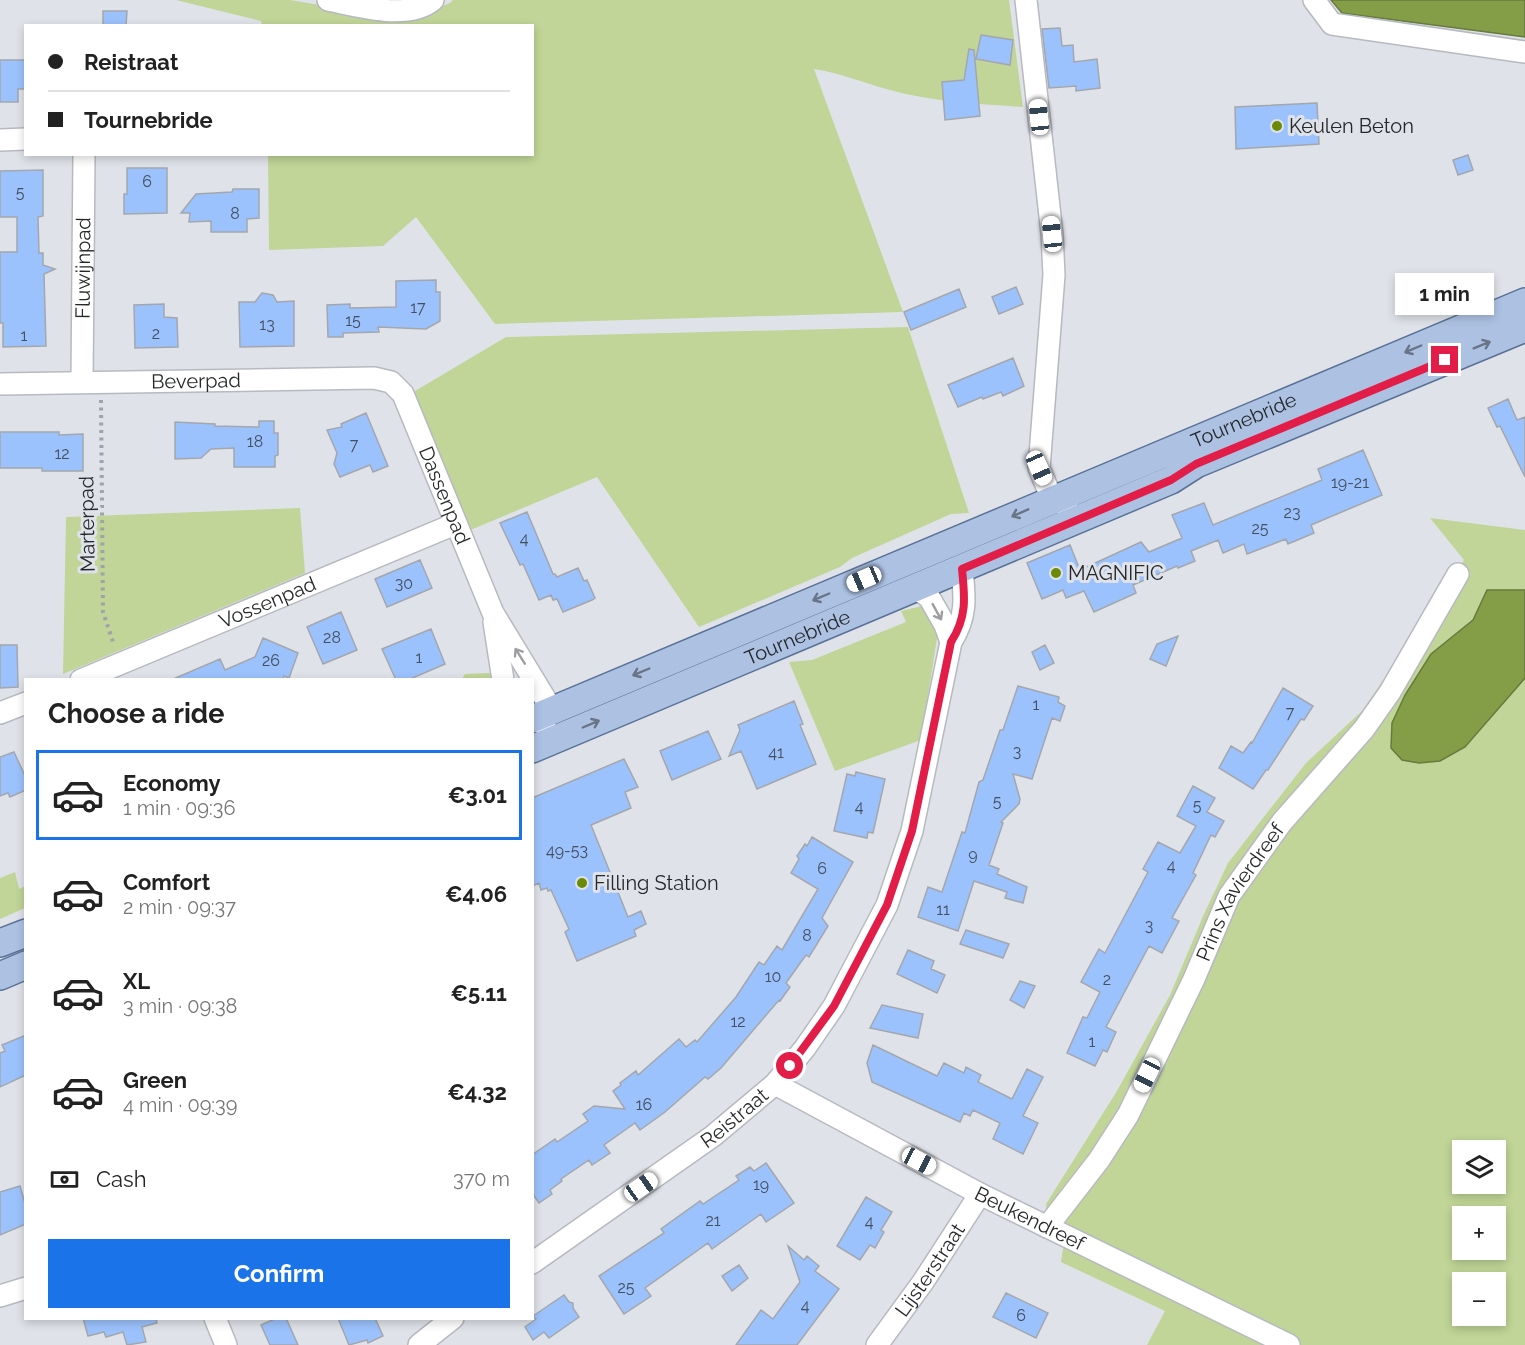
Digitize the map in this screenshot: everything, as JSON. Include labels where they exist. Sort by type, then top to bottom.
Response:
[{"type":"main road","name":"Tournebride","points":[[540,715],[1525,302]]},
{"type":"main road","name":"Tournebride","points":[[534,747],[916,589],[1171,480],[1196,464],[1525,328]]},
{"type":"main road","points":[[0,943],[24,934]]},
{"type":"main road","points":[[0,976],[24,966]]},
{"type":"street","points":[[328,0],[387,11],[424,8],[433,0]]},
{"type":"street","points":[[1026,0],[1053,244],[1054,275],[1039,468],[1052,499],[1065,506],[1140,480],[1196,464]]},
{"type":"street","points":[[1314,0],[1332,24],[1525,52]]},
{"type":"street","points":[[0,140],[24,139]]},
{"type":"street","name":"Fluwijnpad","points":[[84,156],[91,382]]},
{"type":"street","name":"Beverpad","points":[[0,384],[374,378],[391,382]]},
{"type":"street","name":"Dassenpad","points":[[391,382],[403,394],[493,612],[546,700],[540,715]]},
{"type":"street","name":"Vossenpad","points":[[86,678],[455,524]]},
{"type":"street","name":"Reistraat","points":[[534,1262],[713,1136],[775,1084],[834,1006],[887,905],[912,831],[951,642],[960,627],[963,614],[962,569]]},
{"type":"street","name":"Prins Xavierdreef","points":[[1047,1227],[1099,1160],[1128,1115],[1194,979],[1229,896],[1282,822],[1364,729],[1390,692],[1458,574]]},
{"type":"street","points":[[916,589],[929,597],[945,625],[951,642]]},
{"type":"street","name":"Dassenpad","points":[[493,612],[503,678]]},
{"type":"street","points":[[0,713],[24,704]]},
{"type":"street","points":[[534,747],[540,715]]},
{"type":"street","name":"Beukendreef","points":[[775,1084],[980,1194],[1289,1345]]},
{"type":"street","name":"Lijsterstraat","points":[[877,1345],[923,1282],[980,1194]]},
{"type":"street","points":[[0,1296],[24,1289]]},
{"type":"street","points":[[216,1320],[226,1345]]},
{"type":"street","points":[[419,1345],[450,1320]]},
{"type":"path","name":"Marterpad","points":[[91,382],[103,612],[120,663]]},
{"type":"shaded area","points":[[176,0],[290,0],[408,20],[453,0],[1009,0],[1023,107],[923,97],[814,69],[903,312],[495,324],[416,217],[383,246],[269,250],[268,156],[534,156],[534,24],[262,24],[261,21]]},
{"type":"shaded area","points":[[1331,0],[1525,0],[1525,37],[1342,13]]},
{"type":"shaded area","points":[[908,327],[969,513],[951,514],[852,558],[840,567],[699,627],[597,477],[468,531],[410,394],[506,337]]},
{"type":"shaded area","points":[[300,508],[305,573],[63,674],[66,517]]},
{"type":"shaded area","points":[[1430,518],[1525,530],[1525,590],[1487,590],[1473,620],[1431,654],[1509,694],[1525,678],[1525,1345],[1147,1345],[1165,1311],[1061,1262],[1065,1236],[1047,1227],[1046,1204],[1117,1091],[1170,995],[1228,863],[1306,763],[1363,710],[1464,560]]},
{"type":"shaded area","points":[[1487,590],[1525,590],[1525,678],[1465,747],[1440,761],[1419,763],[1402,760],[1391,748],[1392,723],[1405,695],[1431,654],[1473,620]]},
{"type":"shaded area","points":[[922,606],[938,632],[921,740],[835,771],[789,662],[812,660],[906,622],[901,611]]},
{"type":"shaded area","points":[[490,673],[491,678],[463,678],[465,674]]},
{"type":"shaded area","points":[[15,872],[19,889],[24,886],[24,908],[0,919],[0,878]]},
{"type":"building","points":[[103,11],[127,11],[126,24],[103,24]]},
{"type":"building","points":[[1060,28],[1062,46],[1073,45],[1074,62],[1097,59],[1100,88],[1076,91],[1076,86],[1049,88],[1042,29]]},
{"type":"building","points":[[981,35],[1013,40],[1010,65],[976,59]]},
{"type":"building","points":[[969,49],[974,50],[980,116],[945,120],[942,82],[964,80]]},
{"type":"building","points":[[0,60],[24,60],[24,89],[18,89],[18,102],[0,102]]},
{"type":"building","name":"Keulen Beton","points":[[1317,103],[1319,144],[1236,149],[1235,107]]},
{"type":"building","points":[[1468,155],[1473,170],[1458,175],[1453,160]]},
{"type":"building","points":[[127,168],[167,168],[167,213],[124,214]]},
{"type":"building","points":[[43,170],[43,216],[38,217],[39,253],[43,253],[43,265],[55,269],[44,274],[46,346],[3,347],[3,323],[0,323],[0,252],[17,252],[17,217],[0,217],[0,171]]},
{"type":"building","points":[[233,189],[259,189],[259,218],[247,219],[247,232],[211,232],[211,221],[189,222],[190,213],[181,213],[196,194],[232,192]]},
{"type":"building","points":[[436,280],[436,292],[440,292],[440,321],[426,329],[378,327],[379,332],[343,333],[343,337],[328,337],[327,305],[350,304],[350,308],[396,307],[396,281]]},
{"type":"building","points":[[1016,287],[1023,304],[999,314],[992,297]]},
{"type":"building","points":[[959,289],[966,307],[911,330],[904,312]]},
{"type":"building","points":[[262,293],[273,295],[277,302],[294,301],[294,346],[240,347],[239,302],[255,302]]},
{"type":"building","points":[[164,304],[164,317],[177,318],[178,347],[135,348],[134,305]]},
{"type":"building","points":[[1013,358],[1024,386],[1003,396],[1001,392],[958,407],[948,385]]},
{"type":"building","points":[[1508,399],[1517,420],[1525,417],[1525,477],[1500,426],[1497,427],[1488,408]]},
{"type":"building","points":[[366,413],[388,466],[373,472],[370,465],[340,477],[334,464],[337,453],[327,430],[342,427],[341,424]]},
{"type":"building","points":[[259,421],[274,421],[274,433],[278,433],[278,455],[275,456],[275,467],[234,467],[234,448],[211,449],[201,458],[175,459],[175,422],[259,427]]},
{"type":"building","points":[[0,432],[83,434],[83,471],[0,468]]},
{"type":"building","points":[[1363,450],[1382,495],[1311,525],[1314,533],[1288,544],[1286,539],[1247,554],[1244,544],[1223,553],[1218,540],[1191,551],[1195,561],[1178,568],[1177,566],[1133,585],[1136,593],[1094,612],[1084,591],[1066,598],[1063,590],[1042,599],[1027,563],[1070,545],[1080,570],[1141,542],[1149,552],[1182,538],[1172,515],[1204,503],[1213,525],[1322,480],[1318,469]]},
{"type":"building","points":[[527,512],[553,574],[557,577],[578,568],[584,581],[587,580],[595,598],[563,612],[557,599],[553,600],[551,595],[539,600],[523,564],[520,565],[500,523]]},
{"type":"building","points":[[420,560],[432,588],[387,607],[375,579]]},
{"type":"building","points":[[341,612],[357,650],[323,664],[307,627]]},
{"type":"building","points":[[431,629],[445,664],[413,678],[395,678],[382,649]]},
{"type":"building","points":[[1178,636],[1166,666],[1150,659],[1157,644]]},
{"type":"building","points":[[263,638],[298,653],[289,678],[284,676],[283,678],[176,678],[220,659],[225,670],[255,657]]},
{"type":"building","points":[[0,645],[17,645],[18,687],[0,688]]},
{"type":"building","points":[[1045,645],[1054,663],[1040,670],[1032,652]]},
{"type":"building","points":[[1018,686],[1059,697],[1058,702],[1065,706],[1060,721],[1052,718],[1032,779],[1013,774],[1020,799],[1019,804],[1001,822],[1003,823],[989,865],[999,869],[997,874],[1027,887],[1023,903],[1005,898],[1007,892],[974,881],[958,931],[918,917],[928,887],[942,892],[962,832],[965,833],[979,782],[983,780]]},
{"type":"building","points":[[1283,688],[1313,706],[1304,720],[1301,719],[1253,789],[1219,768],[1231,746],[1243,753],[1252,743]]},
{"type":"building","points":[[794,701],[803,724],[800,725],[816,764],[757,789],[741,751],[729,756],[740,730],[738,725]]},
{"type":"building","points":[[708,731],[721,759],[672,780],[660,751]]},
{"type":"building","points":[[14,752],[24,774],[24,791],[10,797],[8,793],[0,796],[0,757]]},
{"type":"building","points":[[624,759],[638,787],[625,792],[631,808],[591,825],[628,917],[641,911],[646,924],[634,930],[636,936],[577,961],[565,932],[569,929],[551,890],[548,891],[547,888],[541,890],[539,883],[534,885],[534,797]]},
{"type":"building","points":[[856,772],[885,779],[873,833],[868,832],[867,838],[834,831],[847,774],[855,776]]},
{"type":"building","points":[[1193,786],[1215,798],[1207,812],[1224,821],[1215,837],[1211,835],[1193,873],[1196,875],[1172,918],[1179,921],[1162,953],[1149,946],[1106,1027],[1116,1032],[1107,1052],[1103,1050],[1095,1066],[1067,1053],[1083,1017],[1087,1018],[1100,992],[1081,982],[1099,949],[1105,953],[1148,872],[1143,869],[1158,842],[1180,853],[1196,826],[1177,816]]},
{"type":"building","points":[[812,837],[853,862],[822,918],[828,926],[809,957],[806,955],[786,983],[790,987],[780,1001],[721,1068],[708,1079],[705,1077],[665,1112],[640,1130],[635,1123],[604,1145],[610,1153],[592,1165],[589,1160],[561,1179],[562,1181],[550,1190],[552,1194],[539,1203],[534,1196],[534,1154],[555,1139],[557,1142],[588,1121],[583,1114],[594,1106],[625,1109],[613,1091],[621,1085],[620,1083],[636,1071],[638,1075],[679,1039],[686,1047],[695,1040],[697,1042],[736,997],[759,962],[764,965],[777,946],[782,950],[818,889],[791,873],[799,859],[797,856],[805,844],[807,846]]},
{"type":"building","points":[[966,930],[1009,944],[1003,958],[960,944]]},
{"type":"building","points":[[908,950],[934,961],[931,969],[945,975],[937,993],[897,974]]},
{"type":"building","points":[[1020,981],[1035,986],[1024,1008],[1010,1000]]},
{"type":"building","points":[[882,1005],[923,1014],[918,1038],[870,1028]]},
{"type":"building","points":[[24,1036],[24,1076],[0,1087],[0,1053],[5,1051],[2,1045]]},
{"type":"building","points":[[873,1045],[937,1076],[944,1063],[964,1073],[966,1067],[981,1075],[978,1082],[1012,1099],[1027,1069],[1043,1077],[1023,1116],[1038,1123],[1023,1154],[993,1139],[1000,1123],[973,1110],[970,1116],[964,1113],[960,1122],[872,1082],[867,1063]]},
{"type":"building","points":[[766,1163],[794,1203],[766,1222],[761,1214],[712,1249],[708,1243],[645,1288],[651,1296],[624,1314],[599,1276],[664,1233],[661,1229],[700,1201],[703,1204],[739,1180],[736,1176],[750,1167],[754,1171]]},
{"type":"building","points":[[20,1186],[24,1200],[24,1225],[0,1235],[0,1192]]},
{"type":"building","points":[[866,1197],[892,1212],[881,1230],[884,1232],[875,1248],[870,1245],[860,1260],[837,1246]]},
{"type":"building","points":[[788,1246],[804,1260],[807,1256],[819,1266],[815,1271],[839,1289],[797,1345],[736,1345],[761,1310],[773,1319],[800,1282]]},
{"type":"building","points":[[739,1265],[748,1278],[732,1291],[722,1276]]},
{"type":"building","points":[[1006,1293],[1048,1313],[1036,1338],[993,1317]]},
{"type":"building","points":[[564,1295],[569,1302],[573,1303],[573,1308],[579,1317],[549,1338],[544,1332],[533,1340],[525,1327],[536,1319],[534,1315]]},
{"type":"building","points":[[84,1320],[156,1320],[157,1323],[142,1327],[146,1342],[127,1345],[123,1332],[106,1337],[104,1332],[88,1336]]},
{"type":"building","points":[[272,1320],[287,1320],[298,1345],[270,1345],[261,1325]]},
{"type":"building","points":[[339,1320],[376,1320],[383,1336],[368,1343],[367,1340],[349,1345]]},
{"type":"place","name":"Keulen Beton","points":[[1277,126]]},
{"type":"place","name":"MAGNIFIC","points":[[1056,573]]},
{"type":"place","name":"Filling Station","points":[[582,883]]},
{"type":"route","points":[[790,1066],[834,1006],[862,957],[887,905],[912,831],[951,642],[960,627],[963,614],[962,569],[1171,480],[1196,464],[1445,360]]}]
